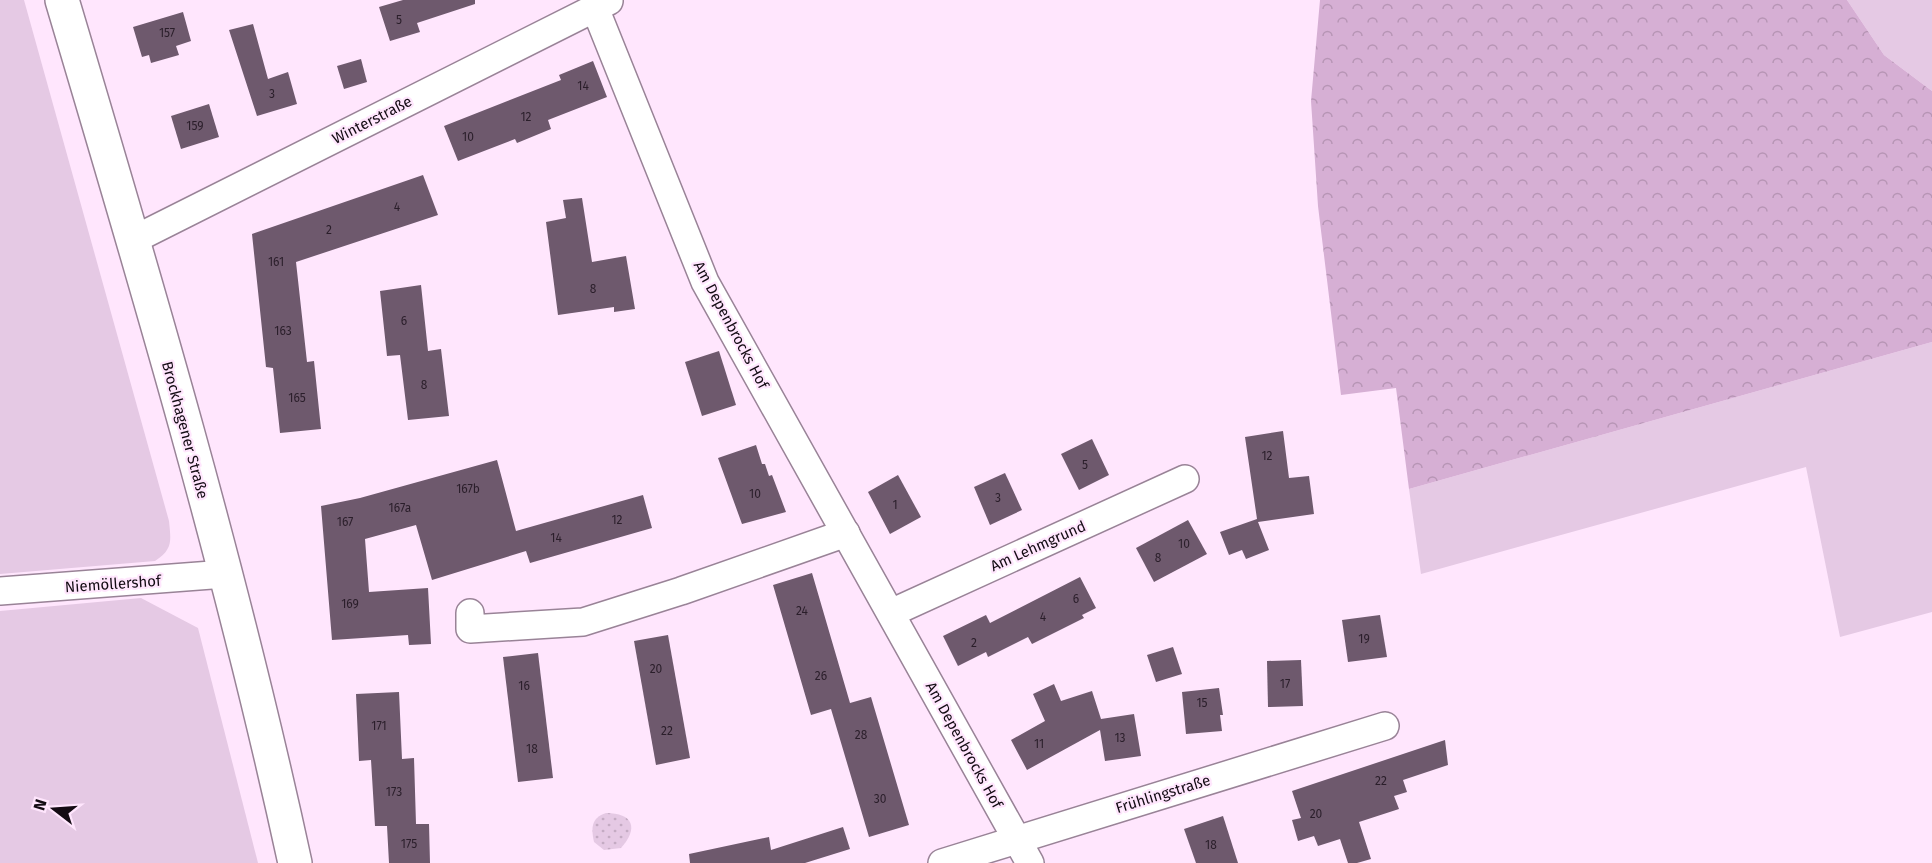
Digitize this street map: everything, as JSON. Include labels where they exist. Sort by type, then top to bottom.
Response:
[{"type":"main road","name":"Brockhagener Straße","points":[[62,0],[133,240],[225,574],[276,774],[295,863]]},
{"type":"street","name":"Winterstraße","points":[[133,240],[603,4]]},
{"type":"street","name":"Am Depenbrocks Hof","points":[[603,4],[705,282],[1030,863]]},
{"type":"street","name":"Am Lehmgrund","points":[[891,613],[1185,479]]},
{"type":"street","points":[[470,613],[470,629],[582,622],[681,591],[846,533]]},
{"type":"street","name":"Niemöllershof","points":[[0,591],[225,574]]},
{"type":"street","name":"Frühlingstraße","points":[[942,863],[1385,726]]},
{"type":"shaded area","points":[[0,0],[24,0],[169,521],[170,544],[161,557],[155,561],[0,574]]},
{"type":"shaded area","points":[[1847,0],[1932,0],[1932,91],[1884,55]]},
{"type":"shaded area","points":[[1932,342],[1932,612],[1840,637],[1806,467],[1421,574],[1409,489]]},
{"type":"shaded area","points":[[141,598],[198,628],[258,863],[0,863],[0,611]]},
{"type":"shaded area","points":[[606,813],[622,816],[630,823],[630,834],[621,848],[604,850],[594,842],[593,824],[597,818]]},
{"type":"green space","points":[[1320,0],[1847,0],[1884,55],[1932,91],[1932,342],[1409,489],[1396,388],[1341,395],[1318,206],[1311,101]]},
{"type":"building","points":[[403,0],[475,0],[475,4],[417,23],[420,32],[390,41],[379,7]]},
{"type":"building","points":[[183,12],[191,41],[176,46],[179,55],[151,63],[149,55],[142,57],[133,27]]},
{"type":"building","points":[[253,24],[268,79],[288,72],[297,104],[257,116],[229,30]]},
{"type":"building","points":[[361,59],[367,82],[344,89],[337,66]]},
{"type":"building","points":[[593,61],[607,97],[548,120],[551,129],[517,143],[515,139],[458,161],[444,126],[561,80],[559,75]]},
{"type":"building","points":[[209,104],[219,137],[181,149],[171,116]]},
{"type":"building","points":[[423,175],[438,215],[296,262],[307,362],[314,361],[321,429],[280,433],[273,368],[266,367],[252,234]]},
{"type":"building","points":[[582,198],[592,262],[626,256],[635,309],[614,312],[614,307],[558,315],[546,222],[566,218],[563,200]]},
{"type":"building","points":[[421,285],[428,351],[441,349],[449,416],[408,420],[400,355],[387,356],[380,291]]},
{"type":"building","points":[[719,351],[736,405],[702,416],[685,362]]},
{"type":"building","points":[[1283,431],[1289,478],[1309,476],[1314,514],[1258,522],[1269,550],[1246,559],[1242,550],[1229,555],[1220,532],[1257,519],[1245,437]]},
{"type":"building","points":[[1092,439],[1109,475],[1079,490],[1061,454]]},
{"type":"building","points":[[756,445],[762,464],[765,464],[769,476],[772,475],[786,512],[742,524],[718,458]]},
{"type":"building","points":[[497,460],[516,531],[643,495],[652,528],[530,563],[526,551],[432,580],[416,525],[365,539],[369,592],[428,588],[431,644],[409,645],[408,635],[332,640],[321,506],[360,498]]},
{"type":"building","points":[[1005,473],[1022,510],[990,525],[974,487]]},
{"type":"building","points":[[898,475],[921,517],[890,534],[868,492]]},
{"type":"building","points":[[1188,520],[1207,554],[1154,582],[1136,548]]},
{"type":"building","points":[[812,573],[850,703],[871,697],[909,825],[869,837],[831,709],[811,715],[773,585]]},
{"type":"building","points":[[1080,577],[1096,608],[1082,615],[1084,618],[1032,644],[1028,637],[988,657],[986,652],[958,666],[943,636],[986,615],[990,623]]},
{"type":"building","points":[[1380,615],[1387,657],[1348,662],[1342,620]]},
{"type":"building","points":[[668,635],[690,758],[656,765],[634,641]]},
{"type":"building","points":[[1173,647],[1182,674],[1156,682],[1147,655]]},
{"type":"building","points":[[538,653],[553,778],[518,782],[503,657]]},
{"type":"building","points":[[1301,660],[1303,706],[1268,707],[1267,661]]},
{"type":"building","points":[[1054,684],[1061,701],[1092,691],[1101,719],[1134,714],[1141,756],[1105,761],[1100,730],[1027,770],[1011,740],[1045,721],[1033,694]]},
{"type":"building","points":[[1219,688],[1223,715],[1220,715],[1222,731],[1186,734],[1182,692]]},
{"type":"building","points":[[399,692],[402,759],[414,758],[416,824],[429,824],[430,863],[389,863],[387,826],[375,826],[371,760],[359,761],[356,694]]},
{"type":"building","points":[[1445,740],[1448,765],[1403,780],[1407,792],[1394,796],[1399,809],[1359,822],[1371,859],[1348,863],[1340,839],[1318,846],[1314,836],[1298,841],[1292,820],[1301,818],[1292,791]]},
{"type":"building","points":[[1223,816],[1238,863],[1196,863],[1184,829]]},
{"type":"building","points":[[843,827],[850,849],[805,863],[690,863],[689,854],[769,837],[771,850]]}]
